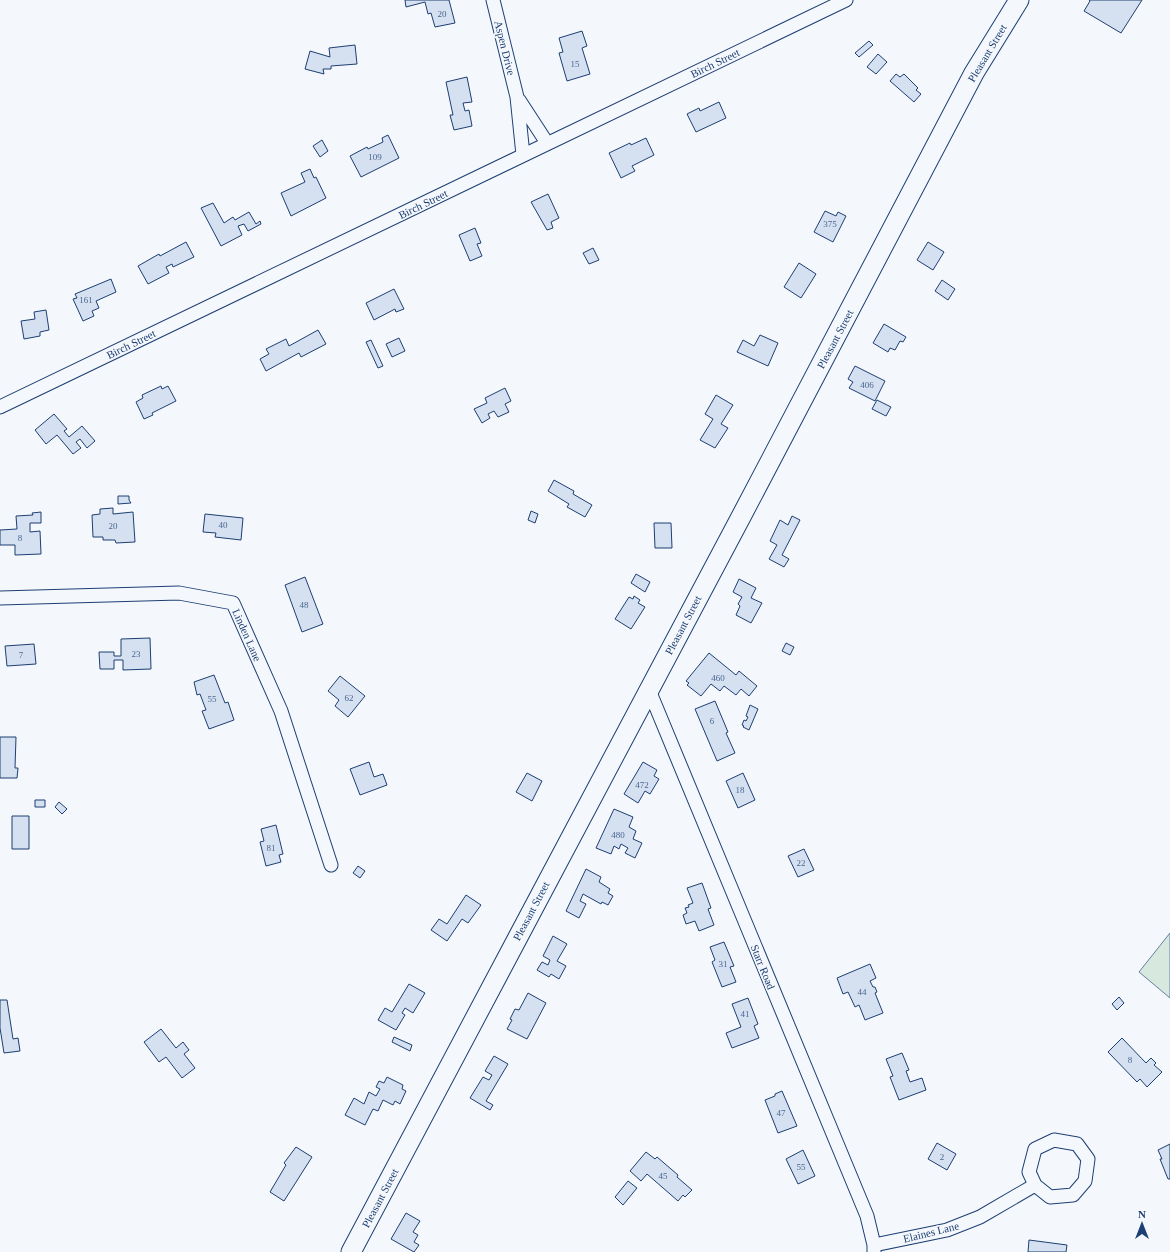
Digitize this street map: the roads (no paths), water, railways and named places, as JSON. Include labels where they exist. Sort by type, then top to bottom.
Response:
[{"type":"main road","name":"Pleasant Street","points":[[351,1252],[747,506],[974,73],[1019,0]]},
{"type":"street","name":"Aspen Drive","points":[[493,0],[517,97],[524,155]]},
{"type":"street","name":"Birch Street","points":[[0,407],[846,0]]},
{"type":"street","name":"Aspen Drive","points":[[517,97],[547,143]]},
{"type":"street","name":"Linden Lane","points":[[0,598],[179,593],[233,603],[281,711],[331,865]]},
{"type":"street","name":"Starr Road","points":[[649,690],[867,1216],[874,1248]]},
{"type":"street","points":[[1054,1140],[1077,1144],[1088,1159],[1085,1181],[1073,1195],[1050,1197],[1034,1185],[1029,1172],[1035,1149],[1054,1140]]},
{"type":"street","name":"Elaines Lane","points":[[874,1248],[947,1230],[980,1217],[1034,1185]]}]
